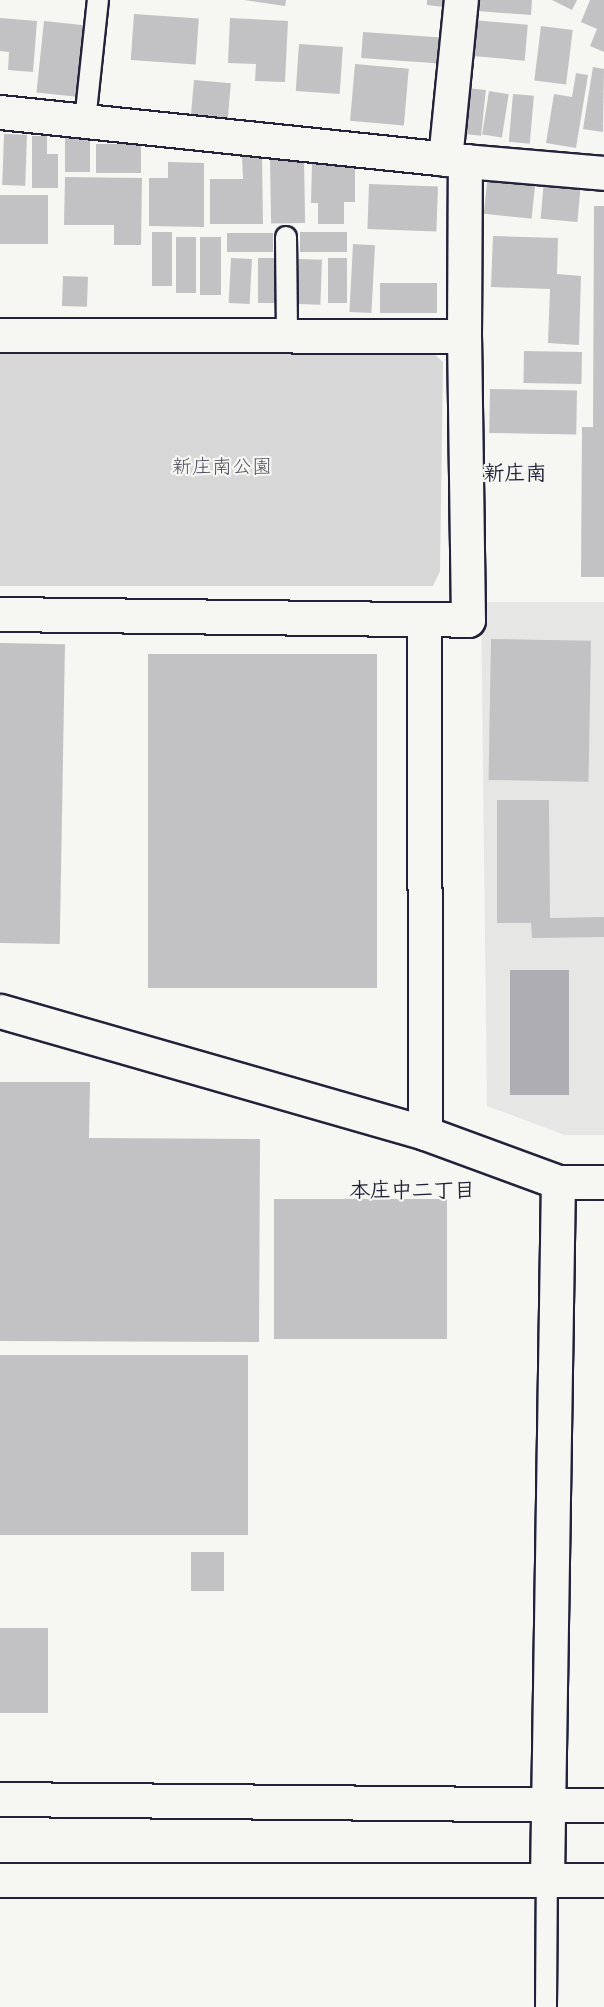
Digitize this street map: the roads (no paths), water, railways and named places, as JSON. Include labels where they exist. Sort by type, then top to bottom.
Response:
[{"type":"street","points":[[0,614],[468,620],[464,336],[455,160],[461,0]]},
{"type":"street","points":[[0,112],[455,160],[604,173]]},
{"type":"street","points":[[0,335],[464,336]]},
{"type":"street","points":[[424,620],[425,1133]]},
{"type":"street","points":[[0,1011],[425,1133],[558,1182],[604,1182]]},
{"type":"street","points":[[547,1879],[550,1805],[558,1182]]},
{"type":"street","points":[[0,1798],[604,1805]]},
{"type":"street","points":[[0,1880],[604,1880]]},
{"type":"lane","points":[[85,121],[98,0]]},
{"type":"lane","points":[[286,237],[287,336]]},
{"type":"lane","points":[[546,2007],[547,1879]]},
{"type":"district","name":"新庄南","points":[[515,473]]},
{"type":"district","name":"本庄中二丁目","points":[[412,1190]]},
{"type":"park label","name":"新庄南公園","points":[[222,465]]}]
